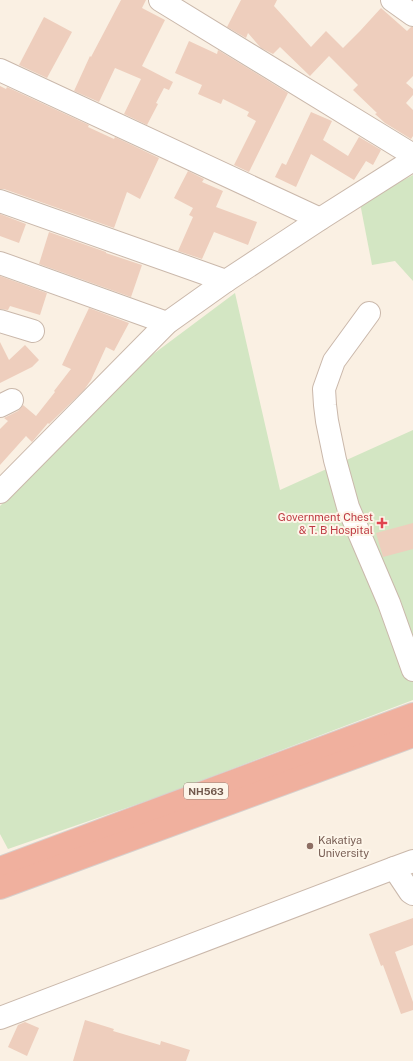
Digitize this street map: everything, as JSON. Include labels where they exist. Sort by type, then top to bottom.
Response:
[{"type":"highway","name":"NH563","points":[[0,868],[413,714]]},
{"type":"highway","name":"NH563","points":[[0,888],[413,736]]},
{"type":"street","points":[[160,0],[413,155]]},
{"type":"street","points":[[392,0],[413,15]]},
{"type":"street","points":[[0,70],[320,219]]},
{"type":"street","points":[[0,492],[167,323],[226,281],[413,160]]},
{"type":"street","points":[[0,201],[226,281]]},
{"type":"street","points":[[0,263],[167,323]]},
{"type":"street","points":[[369,313],[334,361],[324,388],[325,405],[335,460],[348,507],[389,603],[413,670]]},
{"type":"street","points":[[0,321],[33,331]]},
{"type":"street","points":[[0,1018],[403,865],[410,892],[413,894]]},
{"type":"green space","points":[[413,175],[413,281],[395,261],[372,265],[360,203]]},
{"type":"green space","points":[[235,293],[280,490],[413,430],[413,700],[161,796],[8,849],[0,834],[0,506],[144,361]]},
{"type":"building","points":[[121,0],[146,0],[142,8],[165,20],[142,66],[173,82],[169,90],[164,88],[156,103],[158,104],[147,125],[124,114],[141,79],[115,68],[99,102],[74,91],[90,56],[91,57]]},
{"type":"building","points":[[241,0],[277,0],[274,6],[311,47],[326,31],[343,48],[381,8],[407,31],[413,27],[413,76],[406,83],[413,89],[413,95],[406,103],[413,110],[413,136],[411,139],[385,123],[375,114],[377,113],[353,90],[358,85],[329,56],[310,76],[280,47],[273,54],[261,48],[248,33],[246,38],[227,27]]},
{"type":"building","points":[[44,17],[72,32],[47,78],[19,65]]},
{"type":"building","points":[[189,41],[217,54],[218,50],[288,93],[249,172],[234,165],[256,121],[247,116],[249,112],[223,99],[221,104],[198,94],[202,85],[175,73]]},
{"type":"building","points":[[0,86],[6,89],[7,87],[89,125],[88,127],[114,139],[115,137],[159,158],[140,199],[127,192],[114,228],[4,189],[0,189]]},
{"type":"building","points":[[311,112],[332,121],[323,140],[348,156],[359,137],[381,150],[373,165],[366,161],[354,180],[311,154],[296,187],[275,177],[282,163],[286,165]]},
{"type":"building","points":[[188,171],[204,179],[202,182],[223,191],[216,207],[257,222],[248,245],[214,232],[202,259],[178,251],[193,217],[189,215],[193,208],[174,198]]},
{"type":"building","points":[[0,214],[26,224],[19,243],[0,236]]},
{"type":"building","points":[[49,232],[142,265],[131,297],[39,264]]},
{"type":"building","points":[[0,276],[47,293],[40,315],[10,306],[8,310],[0,309]]},
{"type":"building","points":[[89,308],[129,323],[114,351],[106,347],[91,380],[84,390],[49,424],[48,423],[32,442],[26,436],[0,465],[0,429],[8,421],[4,418],[18,411],[23,405],[36,416],[55,392],[54,391],[71,369],[62,365]]},
{"type":"building","points":[[0,342],[9,360],[25,345],[39,360],[32,367],[0,383]]},
{"type":"building","points":[[413,523],[413,549],[383,557],[376,533]]},
{"type":"building","points":[[413,918],[413,945],[395,952],[413,1002],[413,1010],[401,1014],[383,965],[381,966],[369,934]]},
{"type":"building","points":[[85,1020],[114,1029],[113,1031],[160,1045],[161,1041],[190,1050],[186,1061],[73,1061]]},
{"type":"building","points":[[25,1022],[39,1028],[27,1056],[8,1047],[18,1025]]},
{"type":"place","name":"Government Chest & T. B Hospital","points":[[382,523]]},
{"type":"place","name":"Kakatiya University","points":[[310,846]]}]
